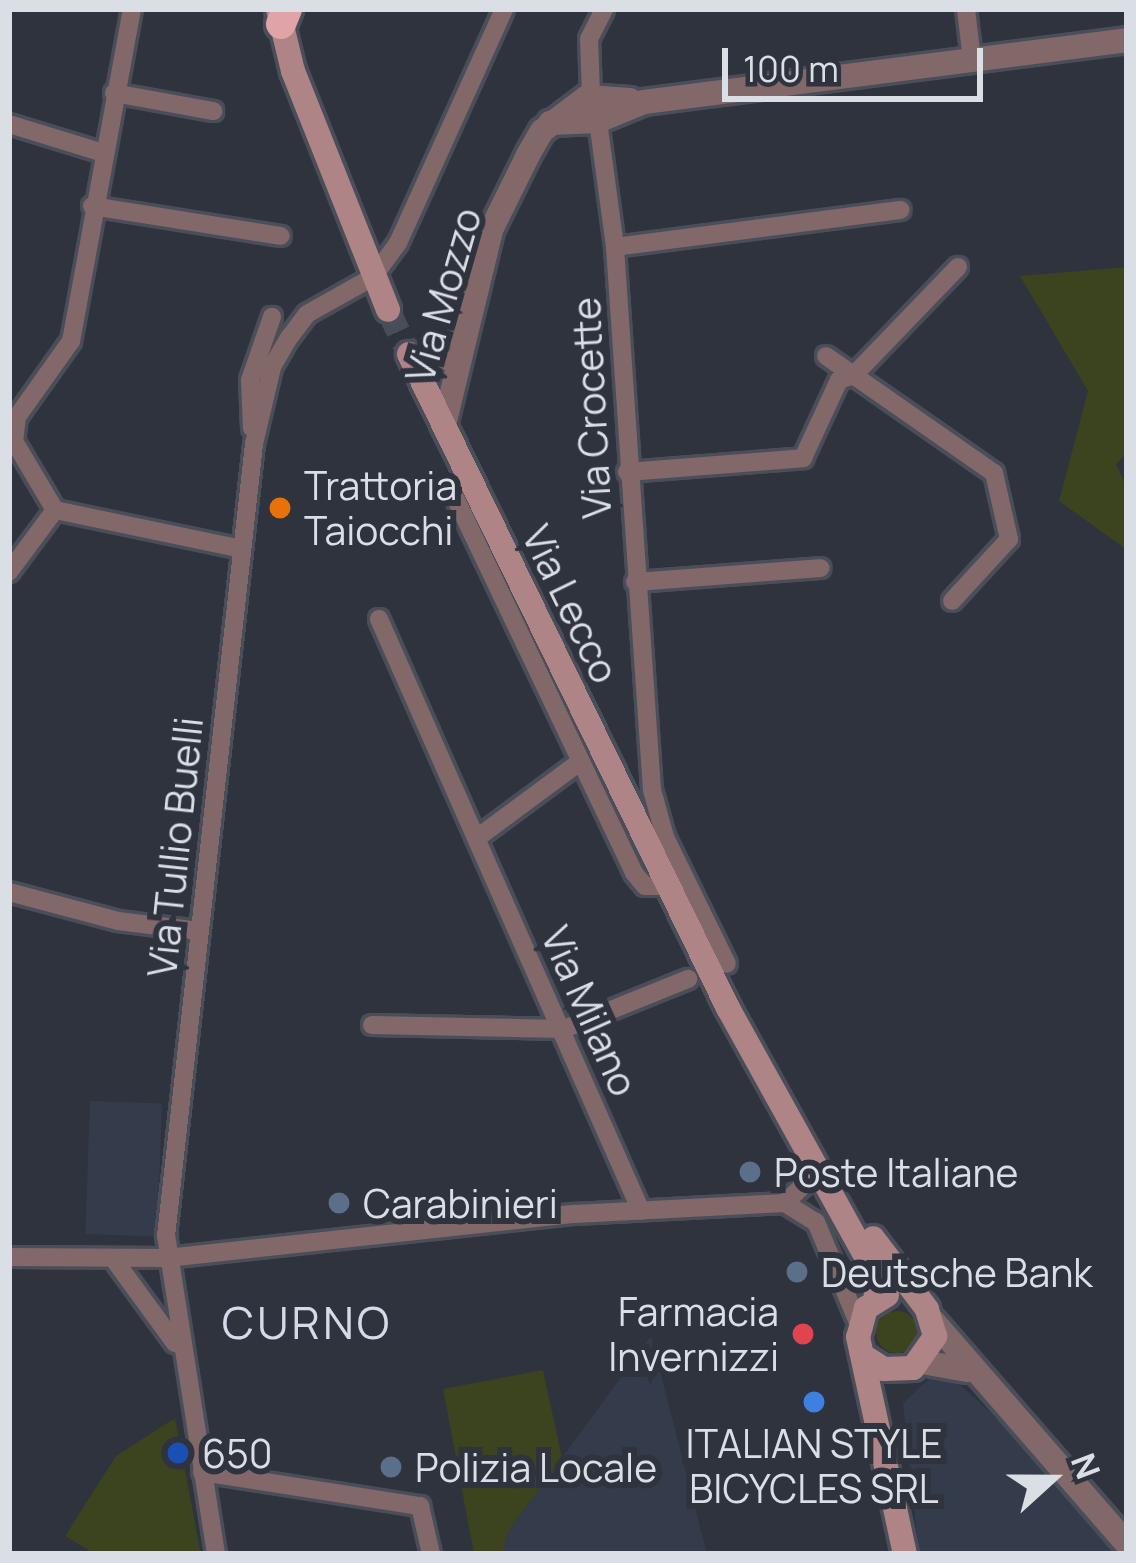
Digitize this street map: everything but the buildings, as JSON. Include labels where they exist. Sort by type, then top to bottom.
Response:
[{"type":"main road","points":[[282,14],[388,310]]},
{"type":"main road","name":"Via Lecco","points":[[411,357],[728,1008],[871,1266],[875,1300]]},
{"type":"main road","name":"Via Lecco","points":[[728,1008],[918,1300]]},
{"type":"main road","points":[[899,1519],[891,1404],[934,1322],[918,1300],[893,1294],[875,1300],[859,1325],[905,1554]]},
{"type":"main road","points":[[868,1359],[913,1367]]},
{"type":"street","points":[[132,9],[100,152],[71,341],[17,417],[14,441],[55,510],[242,549]]},
{"type":"street","points":[[373,277],[398,244],[503,9]]},
{"type":"street","name":"Via Crocette","points":[[604,9],[589,39],[615,247],[652,790],[665,837],[727,964]]},
{"type":"street","points":[[966,9],[972,60]]},
{"type":"street","name":"Via Mozzo","points":[[444,425],[460,338],[491,230],[550,124],[595,107],[1127,40]]},
{"type":"street","points":[[114,93],[213,111]]},
{"type":"street","points":[[12,131],[100,152]]},
{"type":"street","points":[[92,206],[281,236]]},
{"type":"street","points":[[615,247],[901,210]]},
{"type":"street","points":[[627,472],[802,458],[839,380],[854,375],[958,267]]},
{"type":"street","name":"Via Tullio Buelli","points":[[216,1554],[167,1258],[254,444],[272,367],[289,338],[307,314],[373,277]]},
{"type":"street","name":"Via Tullio Buelli","points":[[254,444],[250,380],[272,317]]},
{"type":"street","points":[[411,357],[443,358],[460,338]]},
{"type":"street","points":[[826,356],[994,473],[1009,539],[952,601]]},
{"type":"street","name":"Via Lecco","points":[[451,489],[639,881],[668,886]]},
{"type":"street","points":[[9,572],[55,510]]},
{"type":"street","points":[[635,582],[820,568]]},
{"type":"street","name":"Via Milano","points":[[380,619],[641,1211]]},
{"type":"street","points":[[477,838],[581,761]]},
{"type":"street","points":[[9,892],[118,921],[199,931]]},
{"type":"street","points":[[372,1025],[563,1029],[688,979]]},
{"type":"street","points":[[785,1203],[805,1184],[803,1146]]},
{"type":"street","points":[[9,1258],[167,1258],[641,1211],[785,1203],[812,1217],[859,1325]]},
{"type":"street","points":[[115,1261],[179,1349]]},
{"type":"street","points":[[840,1276],[875,1300]]},
{"type":"street","points":[[934,1322],[968,1370],[1127,1544]]},
{"type":"street","points":[[913,1367],[968,1370]]},
{"type":"street","points":[[202,1472],[420,1506],[431,1554]]},
{"type":"shaded area","points":[[90,1101],[162,1104],[157,1236],[85,1234]]},
{"type":"shaded area","points":[[651,1336],[707,1554],[502,1554],[508,1532]]},
{"type":"shaded area","points":[[933,1375],[956,1381],[990,1412],[1121,1554],[919,1554],[903,1403]]},
{"type":"green space","points":[[1127,267],[1127,453],[1116,464],[1127,487],[1127,550],[1059,501],[1088,391],[1020,276]]},
{"type":"green space","points":[[897,1311],[912,1317],[918,1332],[912,1347],[897,1353],[882,1347],[876,1332],[882,1317]]},
{"type":"green space","points":[[543,1370],[562,1458],[508,1532],[502,1554],[474,1554],[443,1389]]},
{"type":"green space","points":[[175,1418],[201,1554],[95,1554],[65,1536],[116,1456]]},
{"type":"tunnel","points":[[388,310],[409,354]]},
{"type":"place","name":"Trattoria Taiocchi","points":[[280,508]]},
{"type":"place","name":"Poste Italiane","points":[[750,1172]]},
{"type":"place","name":"Carabinieri","points":[[339,1203]]},
{"type":"place","name":"Deutsche Bank","points":[[797,1272]]},
{"type":"place","name":"Farmacia Invernizzi","points":[[803,1334]]},
{"type":"place","name":"ITALIAN STYLE BICYCLES SRL","points":[[814,1402]]},
{"type":"place","name":"650","points":[[178,1453]]},
{"type":"place","name":"Polizia Locale","points":[[391,1467]]},
{"type":"district","name":"CURNO","points":[[307,1323]]}]
